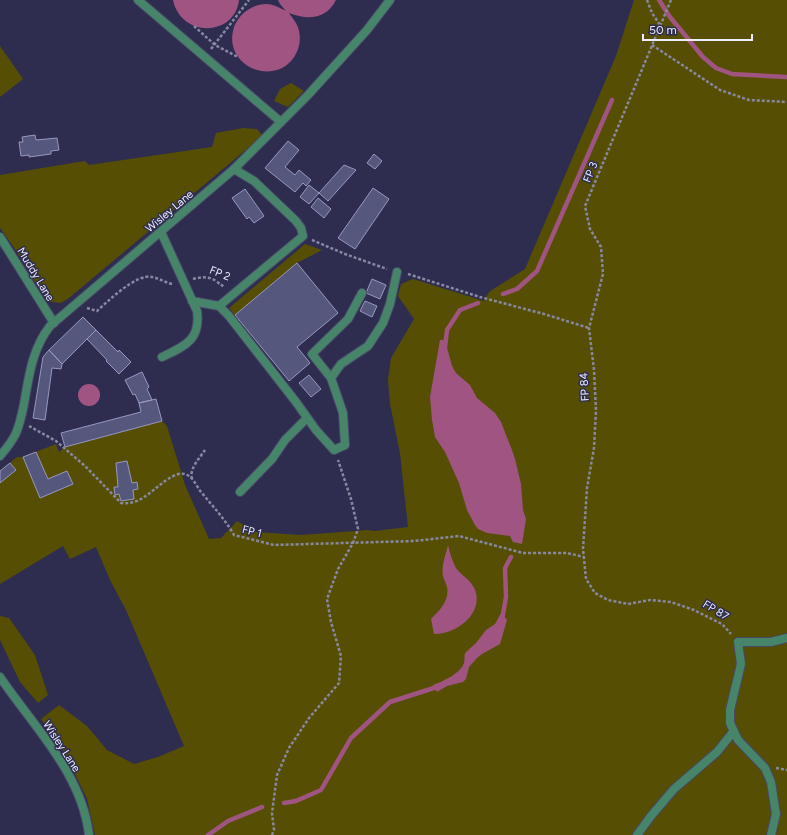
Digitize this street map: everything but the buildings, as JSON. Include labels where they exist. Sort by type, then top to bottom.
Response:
[{"type":"street","points":[[138,0],[281,122]]},
{"type":"street","name":"Wisley Lane","points":[[0,456],[14,438],[21,420],[34,355],[43,334],[54,322],[234,169],[308,95],[367,30],[390,0]]},
{"type":"street","name":"FP 2","points":[[234,169],[254,181],[291,216],[301,228],[303,236],[237,290]]},
{"type":"street","points":[[161,232],[197,311],[198,322],[197,332],[190,341],[182,348],[162,357]]},
{"type":"street","name":"Muddy Lane","points":[[0,237],[54,322]]},
{"type":"street","points":[[331,378],[341,364],[368,346],[383,323],[390,304],[397,272]]},
{"type":"street","points":[[219,306],[237,290]]},
{"type":"street","points":[[192,301],[219,306],[229,316],[316,430],[334,450],[345,445],[343,413],[331,378],[312,354],[348,319],[362,292]]},
{"type":"street","points":[[240,492],[272,459],[285,440],[307,418]]},
{"type":"street","points":[[771,835],[776,814],[771,782],[765,768],[738,740],[733,732],[730,723],[730,710],[741,664],[738,642],[771,642],[787,638]]},
{"type":"street","name":"Wisley Lane","points":[[0,677],[62,763],[75,788],[84,813],[89,835]]},
{"type":"street","points":[[637,835],[674,789],[717,752],[733,732]]},
{"type":"path","points":[[204,56],[215,45],[249,0]]},
{"type":"path","points":[[647,0],[652,13],[660,26]]},
{"type":"path","name":"FP 3","points":[[589,328],[603,274],[601,247],[590,229],[585,206],[620,118],[671,0]]},
{"type":"path","points":[[194,26],[215,45],[238,57]]},
{"type":"path","points":[[652,45],[720,90],[750,100],[787,102]]},
{"type":"path","name":"FP 2","points":[[79,301],[83,307],[97,311],[128,285],[139,279],[151,276],[170,284],[177,284],[206,277],[216,281],[220,285],[237,290]]},
{"type":"path","points":[[480,297],[589,328]]},
{"type":"path","name":"FP 84","points":[[584,557],[583,549],[587,488],[594,448],[596,410],[594,370],[589,328]]},
{"type":"path","points":[[21,420],[56,441],[85,466],[121,503],[130,504],[144,498],[174,474],[188,475],[192,479]]},
{"type":"path","points":[[192,479],[190,474],[205,450]]},
{"type":"path","points":[[272,835],[274,830],[272,813],[277,775],[289,748],[309,718],[339,683],[341,656],[331,622],[327,599],[338,569],[353,543],[358,529],[351,499],[334,450]]},
{"type":"path","name":"FP 1","points":[[192,479],[226,521],[234,535],[274,545],[414,541],[459,536],[523,553],[567,553],[584,557]]},
{"type":"path","name":"FP 87","points":[[584,557],[586,580],[595,593],[608,600],[628,604],[650,600],[670,602],[694,610],[722,624],[738,642]]},
{"type":"shaded area","points":[[173,0],[239,0],[235,12],[228,21],[218,26],[208,28],[196,26],[186,21],[178,12]]},
{"type":"shaded area","points":[[278,0],[336,0],[332,7],[316,17],[303,17],[289,13],[299,31],[300,37],[298,50],[292,60],[282,68],[277,70],[259,71],[251,68],[238,57],[232,40],[233,31],[237,20],[245,12],[255,6],[269,4],[286,11]]},
{"type":"shaded area","points":[[634,0],[787,0],[787,835],[95,835],[87,799],[66,755],[41,719],[59,705],[87,726],[107,750],[134,764],[158,757],[184,746],[126,610],[110,580],[96,547],[70,559],[63,546],[0,584],[0,471],[17,457],[23,457],[56,444],[59,452],[65,447],[162,421],[167,426],[185,485],[209,539],[221,538],[237,521],[256,532],[301,535],[368,530],[374,531],[408,527],[400,453],[390,404],[388,380],[391,358],[414,319],[398,296],[401,284],[413,279],[484,301],[489,292],[525,269],[616,56]]},
{"type":"shaded area","points":[[0,46],[23,79],[0,97]]},
{"type":"shaded area","points":[[291,83],[304,91],[288,107],[274,101],[280,89]]},
{"type":"shaded area","points":[[243,128],[257,129],[262,135],[69,298],[61,303],[51,302],[42,294],[13,246],[0,228],[0,175],[85,161],[89,165],[212,147],[216,133]]},
{"type":"shaded area","points":[[305,244],[322,250],[297,263],[235,315],[229,308]]},
{"type":"shaded area","points":[[440,340],[445,340],[452,366],[456,373],[470,385],[477,398],[495,413],[501,422],[515,459],[521,484],[523,510],[526,519],[522,544],[513,542],[510,536],[487,533],[478,529],[467,510],[459,483],[445,452],[435,437],[430,397]]},
{"type":"shaded area","points":[[89,384],[97,387],[100,395],[97,403],[89,406],[81,403],[78,395],[81,387]]},
{"type":"shaded area","points":[[448,545],[451,557],[458,570],[473,586],[477,596],[477,601],[472,615],[462,625],[450,631],[434,634],[431,619],[443,605],[448,592],[443,577],[443,564]]},
{"type":"shaded area","points":[[501,613],[507,620],[500,644],[477,658],[469,667],[466,679],[463,682],[447,686],[437,692],[433,685],[455,674],[462,667],[465,653],[476,643],[486,630],[495,624]]},
{"type":"shaded area","points":[[0,616],[9,618],[35,655],[48,695],[38,703],[20,682],[0,640]]},
{"type":"waterway","points":[[659,0],[670,17],[703,57],[716,68],[732,74],[787,77]]},
{"type":"waterway","points":[[503,294],[517,289],[537,271],[612,100]]},
{"type":"waterway","points":[[445,347],[447,330],[460,310],[478,303]]},
{"type":"waterway","points":[[502,620],[506,597],[505,568],[511,557]]},
{"type":"waterway","points":[[284,803],[296,801],[321,790],[351,738],[390,702],[440,686]]},
{"type":"waterway","points":[[208,835],[228,821],[262,807]]}]
